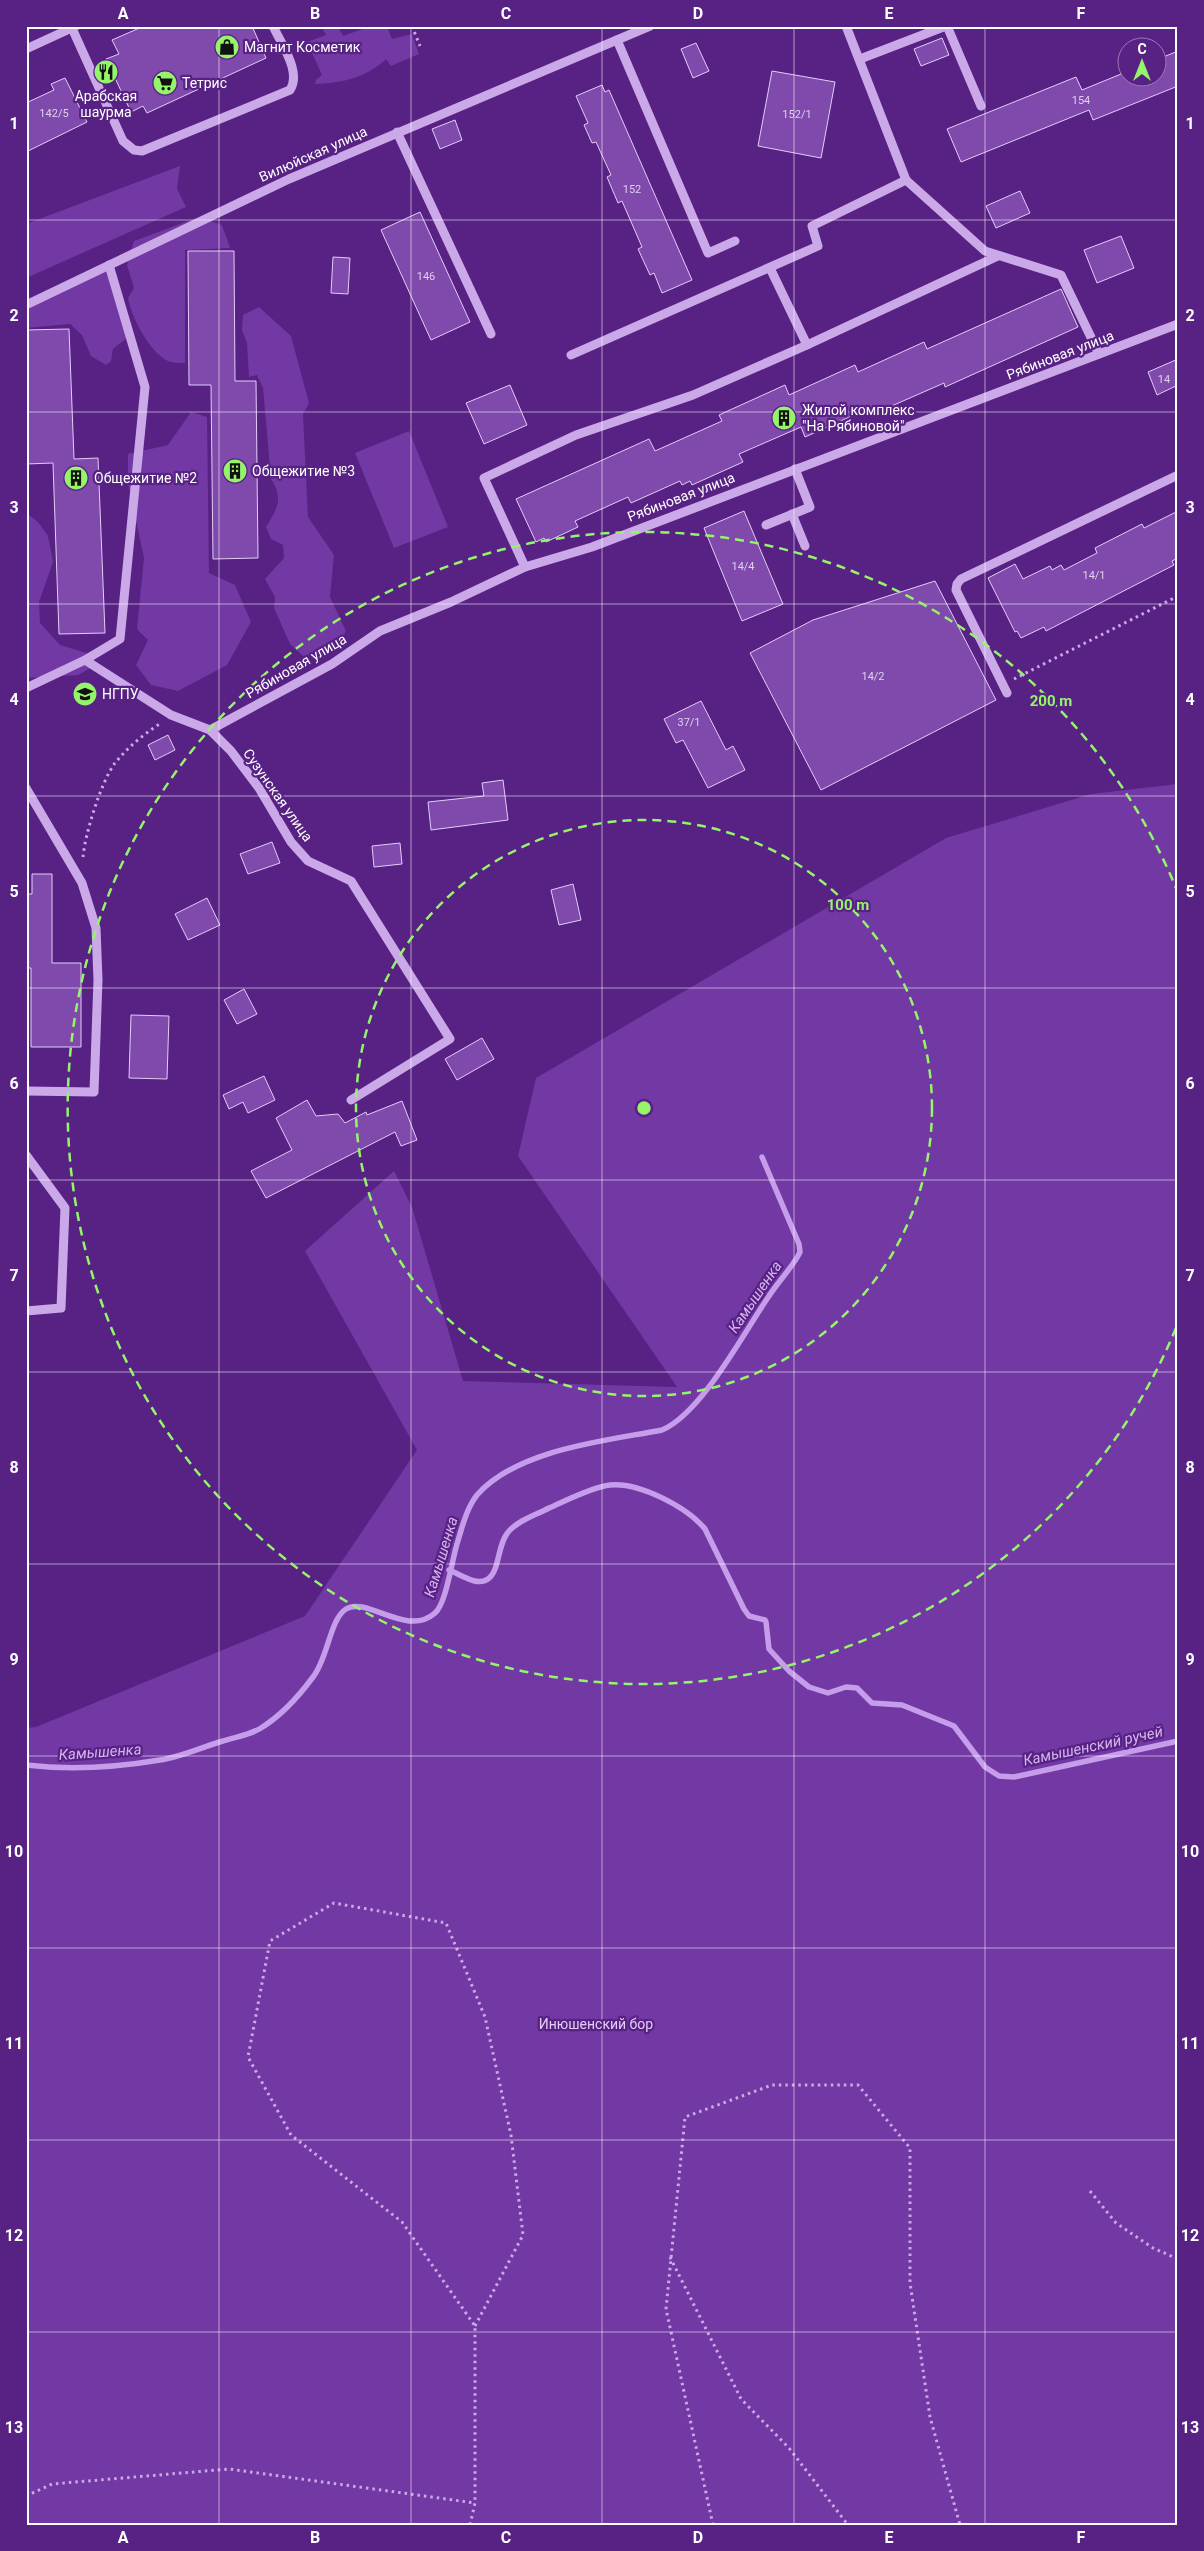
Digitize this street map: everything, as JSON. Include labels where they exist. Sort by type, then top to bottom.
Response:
[{"type":"street","points":[[26,49],[73,27],[123,141],[134,150],[142,151],[290,90],[294,84],[293,69],[273,26]]},
{"type":"street","name":"Вилюйская улица","points":[[26,304],[289,179],[650,26]]},
{"type":"street","points":[[846,26],[906,180],[985,251],[1061,275],[1099,354]]},
{"type":"street","points":[[860,59],[946,26],[981,106]]},
{"type":"street","points":[[617,40],[708,253],[735,241]]},
{"type":"street","points":[[397,132],[491,334]]},
{"type":"street","points":[[571,355],[818,246],[812,226],[906,180]]},
{"type":"street","points":[[525,567],[484,478],[576,435],[693,395],[807,345],[998,256]]},
{"type":"street","points":[[26,688],[85,660],[120,639],[145,387],[110,265]]},
{"type":"street","points":[[770,268],[807,345]]},
{"type":"street","name":"Рябиновая улица","points":[[210,730],[332,664],[380,631],[451,602],[525,567],[592,547],[1178,324]]},
{"type":"street","points":[[766,525],[810,507],[796,469]]},
{"type":"street","points":[[1005,688],[956,590],[957,584],[961,579],[1178,475]]},
{"type":"street","points":[[792,514],[805,546]]},
{"type":"street","name":"Сузунская улица","points":[[85,660],[171,715],[210,730],[231,752],[259,788],[291,842],[308,861],[351,881],[450,1039],[351,1100]]},
{"type":"street","points":[[26,788],[82,883],[96,928],[98,980],[94,1092],[26,1091]]},
{"type":"street","points":[[26,1155],[66,1208],[61,1308],[26,1311]]},
{"type":"path","points":[[412,26],[420,46]]},
{"type":"path","points":[[1005,688],[1178,596]]},
{"type":"path","points":[[82,883],[84,849],[95,809],[114,765],[141,737],[171,715]]},
{"type":"path","points":[[470,2525],[475,2503],[475,2326],[523,2235],[511,2135],[485,2017],[446,1923],[334,1903],[270,1941],[248,2057],[291,2135],[402,2222],[475,2326]]},
{"type":"path","points":[[713,2525],[666,2309],[685,2116],[772,2085],[858,2084],[910,2148],[910,2282],[930,2417],[960,2525]]},
{"type":"path","points":[[1090,2191],[1116,2223],[1153,2248],[1178,2259]]},
{"type":"path","points":[[670,2256],[741,2399],[789,2448],[848,2525]]},
{"type":"path","points":[[26,2496],[52,2484],[229,2469],[475,2503]]},
{"type":"green space","points":[[321,26],[338,26],[343,36],[371,26],[387,26],[392,39],[412,34],[419,54],[391,66],[386,59],[370,71],[344,81],[315,84],[316,80],[322,75],[307,42],[326,35]]},
{"type":"green space","points":[[180,166],[177,189],[186,207],[26,278],[26,224]]},
{"type":"green space","points":[[199,217],[222,225],[230,248],[185,250],[185,363],[170,362],[156,352],[149,344],[133,315],[128,298],[134,288],[127,265],[134,241]]},
{"type":"green space","points":[[107,271],[133,333],[113,349],[111,361],[106,365],[91,356],[82,335],[70,324],[26,328],[26,310]]},
{"type":"green space","points":[[259,307],[291,336],[309,403],[303,414],[308,517],[334,555],[330,597],[346,631],[333,648],[324,653],[303,656],[290,644],[274,608],[275,597],[265,579],[284,558],[283,545],[271,539],[266,527],[276,509],[278,498],[271,479],[263,388],[257,375],[249,377],[247,343],[242,330],[243,315]]},
{"type":"green space","points":[[191,412],[207,417],[209,573],[235,585],[251,622],[227,665],[178,691],[151,685],[136,665],[148,640],[137,629],[144,558],[128,483],[128,454],[168,445]]},
{"type":"green space","points":[[409,431],[448,527],[394,548],[355,453]]},
{"type":"green space","points":[[26,505],[29,515],[38,522],[48,536],[53,562],[39,602],[40,623],[60,645],[93,655],[91,668],[78,675],[26,678]]},
{"type":"green space","name":"Инюшенский бор","points":[[1178,784],[1178,2525],[26,2525],[26,1728],[36,1727],[305,1616],[417,1450],[305,1251],[394,1171],[412,1207],[463,1381],[677,1387],[518,1156],[536,1078],[946,838],[1091,794]]},
{"type":"building","name":"Тетрис","points":[[144,26],[252,26],[266,58],[147,113],[143,106],[131,112],[106,59],[119,54],[112,40]]},
{"type":"building","points":[[942,38],[949,55],[921,66],[914,49]]},
{"type":"building","points":[[696,43],[709,71],[693,78],[681,49]]},
{"type":"building","points":[[1178,51],[1178,86],[1093,120],[1089,110],[961,162],[947,129],[1076,77],[1082,90],[1116,76],[1116,88],[1166,88],[1166,56]]},
{"type":"building","points":[[772,71],[835,82],[821,158],[758,146]]},
{"type":"building","points":[[65,78],[87,122],[26,152],[26,103],[54,90],[51,84]]},
{"type":"building","points":[[602,85],[605,92],[609,90],[692,280],[662,293],[654,273],[650,275],[638,249],[642,247],[622,201],[618,203],[607,177],[611,175],[596,142],[592,143],[584,125],[588,123],[576,96]]},
{"type":"building","points":[[455,120],[462,140],[440,149],[432,129]]},
{"type":"building","points":[[1020,191],[1030,213],[996,228],[986,206]]},
{"type":"building","points":[[420,212],[470,322],[431,340],[381,230]]},
{"type":"building","points":[[1121,236],[1134,268],[1097,283],[1084,250]]},
{"type":"building","name":"Общежитие №3","points":[[188,251],[234,251],[235,381],[256,381],[258,558],[213,559],[211,385],[189,385]]},
{"type":"building","points":[[333,257],[350,258],[348,294],[331,293]]},
{"type":"building","name":"Жилой комплекс \"На Рябиновой\"","points":[[1061,289],[1078,327],[945,387],[944,383],[878,412],[874,406],[805,437],[801,427],[739,454],[743,462],[692,485],[690,481],[682,485],[680,481],[631,503],[628,497],[575,521],[578,527],[546,542],[544,538],[536,542],[516,499],[649,439],[655,451],[722,421],[719,415],[785,385],[789,395],[855,365],[858,372],[924,342],[927,349]]},
{"type":"building","name":"Общежитие №2","points":[[69,329],[74,459],[98,458],[105,633],[59,634],[53,463],[26,464],[26,330]]},
{"type":"building","points":[[1178,359],[1178,385],[1157,395],[1148,372]]},
{"type":"building","points":[[510,385],[527,425],[484,444],[466,403]]},
{"type":"building","points":[[744,511],[783,604],[742,621],[704,528]]},
{"type":"building","points":[[1178,511],[1178,558],[1172,561],[1174,565],[1046,631],[1044,627],[1021,638],[1017,631],[1015,632],[988,578],[1015,564],[1023,579],[1050,566],[1052,570],[1061,565],[1064,570],[1097,553],[1095,548],[1142,524],[1144,528]]},
{"type":"building","points":[[935,581],[996,700],[821,790],[750,653],[813,620]]},
{"type":"building","points":[[701,701],[726,750],[733,746],[745,770],[708,788],[683,740],[676,743],[664,719]]},
{"type":"building","points":[[168,735],[175,750],[155,760],[148,745]]},
{"type":"building","points":[[503,780],[508,820],[431,830],[428,802],[484,796],[482,783]]},
{"type":"building","points":[[272,842],[280,863],[248,874],[240,854]]},
{"type":"building","points":[[400,843],[402,864],[374,867],[372,846]]},
{"type":"building","points":[[32,874],[52,874],[52,963],[81,963],[81,1047],[31,1047],[31,968],[26,968],[26,894],[32,894]]},
{"type":"building","points":[[573,884],[581,920],[559,925],[551,890]]},
{"type":"building","points":[[207,898],[220,925],[188,940],[175,914]]},
{"type":"building","points":[[244,989],[257,1014],[237,1024],[224,1000]]},
{"type":"building","points":[[131,1015],[169,1016],[167,1079],[129,1078]]},
{"type":"building","points":[[482,1038],[494,1059],[457,1080],[445,1059]]},
{"type":"building","points":[[264,1076],[275,1100],[248,1113],[243,1102],[229,1109],[223,1095]]},
{"type":"building","points":[[307,1100],[316,1116],[338,1114],[345,1123],[366,1112],[367,1115],[402,1101],[417,1140],[401,1146],[395,1132],[266,1198],[251,1171],[292,1150],[276,1118]]},
{"type":"waterway","name":"Камышенка","points":[[26,1765],[42,1767],[110,1766],[168,1759],[257,1730],[283,1711],[313,1677],[322,1660],[336,1621],[346,1609],[355,1606],[412,1621],[424,1619],[435,1613],[442,1601],[467,1512],[477,1495],[494,1479],[515,1467],[564,1449],[662,1430],[677,1421],[707,1390],[800,1252],[799,1244],[762,1157]]},
{"type":"waterway","name":"Камышенский ручей","points":[[449,1570],[474,1581],[484,1581],[495,1570],[505,1536],[518,1524],[595,1488],[610,1485],[635,1488],[662,1498],[687,1512],[705,1529],[744,1609],[749,1616],[765,1620],[769,1649],[789,1671],[809,1687],[828,1693],[846,1687],[857,1688],[872,1703],[902,1705],[954,1726],[985,1767],[999,1776],[1014,1777],[1178,1741]]},
{"type":"place","name":"Магнит Косметик","points":[[227,47]]},
{"type":"place","name":"Арабская шаурма","points":[[106,72]]},
{"type":"place","name":"Тетрис","points":[[165,83]]},
{"type":"place","name":"Жилой комплекс \"На Рябиновой\"","points":[[784,418]]},
{"type":"place","name":"Общежитие №3","points":[[235,471]]},
{"type":"place","name":"Общежитие №2","points":[[76,478]]},
{"type":"place","name":"НГПУ","points":[[85,694]]}]
